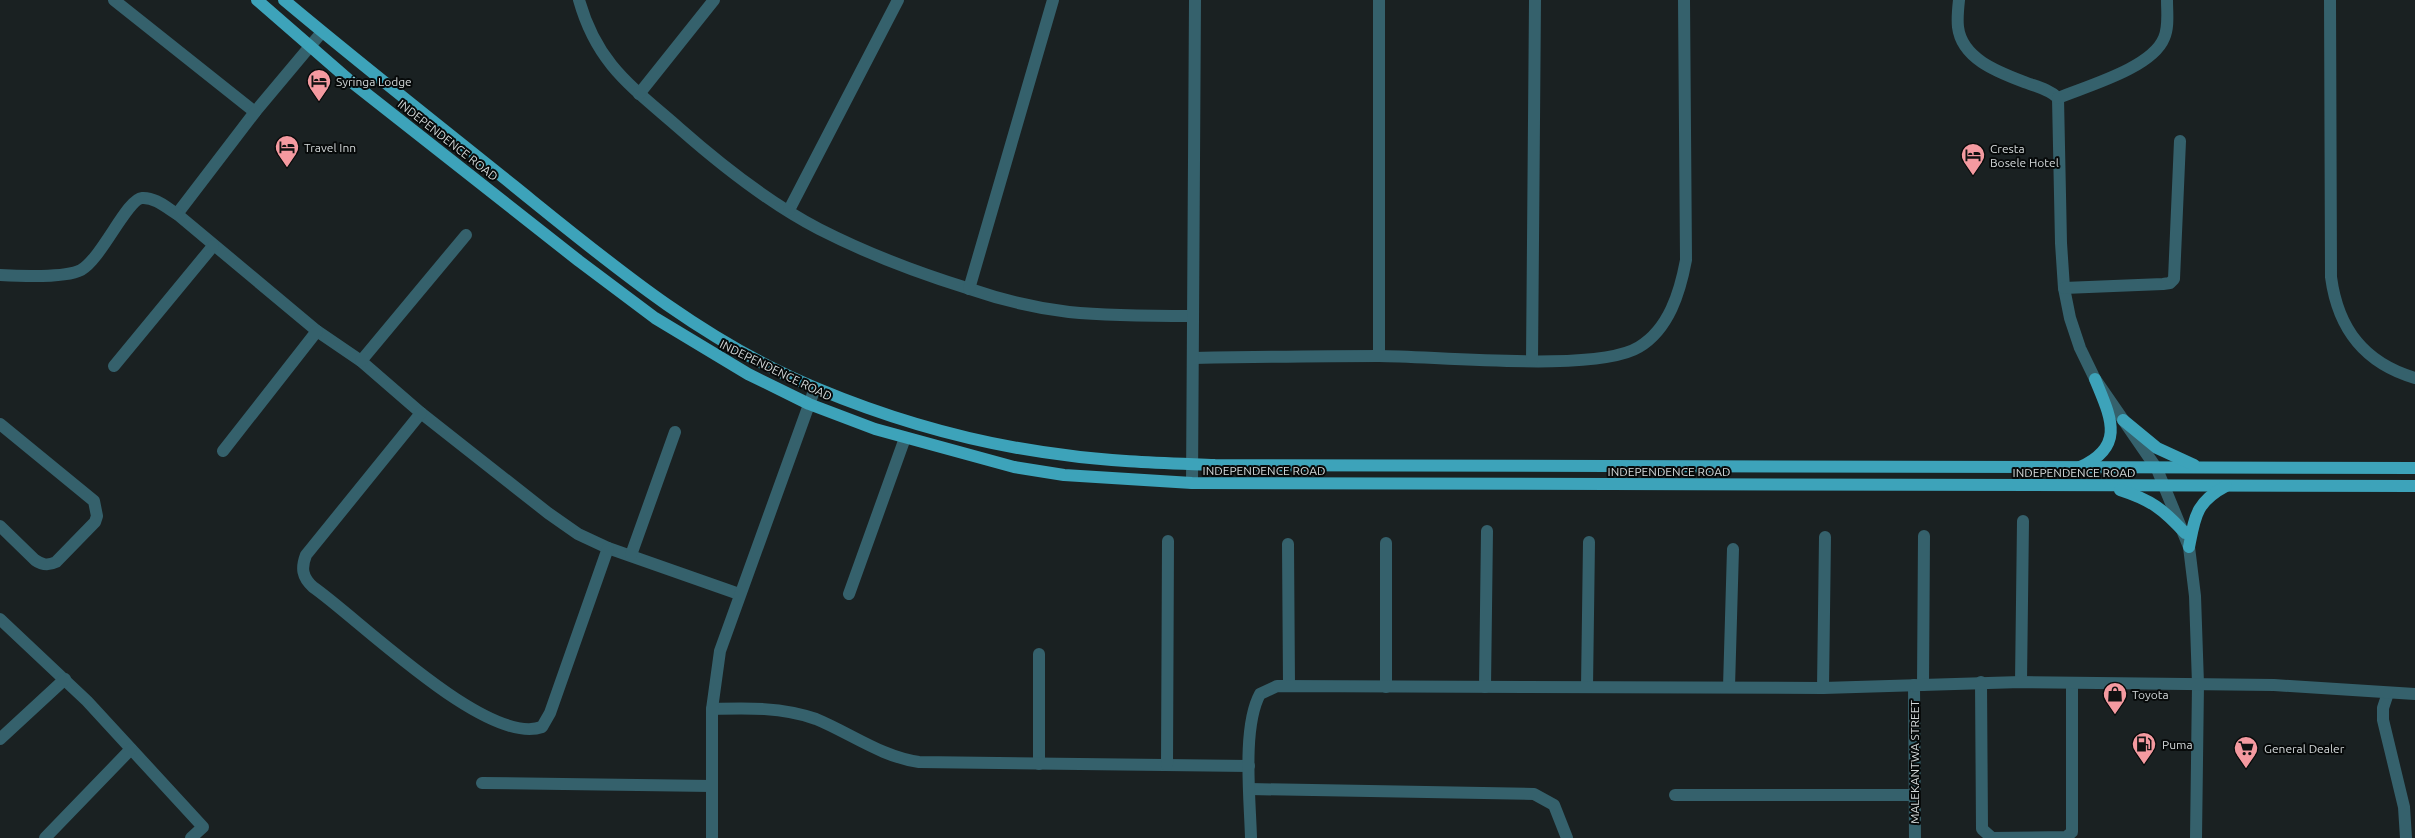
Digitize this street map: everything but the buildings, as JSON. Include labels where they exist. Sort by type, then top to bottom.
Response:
[{"type":"main road","name":"INDEPENDENCE ROAD","points":[[257,0],[349,80],[579,261],[655,318],[723,360],[809,404],[875,429],[1014,467],[1064,475],[1192,483],[2415,486]]},
{"type":"main road","name":"INDEPENDENCE ROAD","points":[[284,0],[591,248],[666,306],[760,362],[815,388],[880,412],[1016,448],[1066,456],[1192,464],[2157,469],[2415,468]]},
{"type":"main road","points":[[2078,468],[2092,462],[2102,454],[2112,436],[2112,422],[2095,379]]},
{"type":"main road","points":[[2123,420],[2157,448],[2203,468]]},
{"type":"main road","points":[[2189,547],[2194,518],[2200,506],[2210,495],[2228,485]]},
{"type":"main road","points":[[2109,486],[2142,497],[2156,504],[2184,533]]},
{"type":"street","points":[[114,0],[255,112]]},
{"type":"street","points":[[579,0],[589,32],[598,50],[608,64],[639,94],[700,145],[789,210],[818,228],[908,269],[995,298],[1068,312],[1110,315],[1193,316]]},
{"type":"street","points":[[639,94],[714,0]]},
{"type":"street","points":[[789,210],[898,0]]},
{"type":"street","points":[[970,289],[1052,0]]},
{"type":"street","points":[[1192,483],[1195,0]]},
{"type":"street","points":[[1379,0],[1379,356]]},
{"type":"street","points":[[1532,361],[1535,0]]},
{"type":"street","points":[[1193,358],[1379,356],[1532,361],[1576,360],[1617,356],[1633,351],[1650,339],[1665,320],[1679,292],[1686,260],[1684,0]]},
{"type":"street","points":[[1958,0],[1959,32],[1972,54],[1990,67],[2050,92],[2058,98]]},
{"type":"street","points":[[2058,98],[2138,64],[2152,56],[2165,38],[2167,0]]},
{"type":"street","points":[[2330,0],[2331,267],[2334,297],[2343,324],[2361,346],[2384,366],[2415,378]]},
{"type":"street","points":[[177,214],[255,112],[322,32]]},
{"type":"street","points":[[2058,98],[2064,288],[2070,318],[2080,348],[2095,379],[2157,469],[2166,486],[2189,547],[2196,596],[2198,684],[2196,838]]},
{"type":"street","points":[[2064,288],[2163,284],[2170,283],[2174,279],[2180,141]]},
{"type":"street","points":[[0,275],[60,274],[82,269],[104,248],[132,202],[137,199],[149,198],[177,214],[317,331],[361,361],[421,413],[548,513],[578,534],[608,548],[740,594]]},
{"type":"street","points":[[361,361],[466,236]]},
{"type":"street","points":[[114,366],[213,246]]},
{"type":"street","points":[[223,451],[317,331]]},
{"type":"street","points":[[712,838],[712,709],[720,651],[815,388]]},
{"type":"street","points":[[421,413],[306,555],[302,564],[303,573],[306,581],[313,587],[453,698],[488,717],[524,730],[542,727],[550,713],[608,548]]},
{"type":"street","points":[[0,424],[94,501],[97,516],[95,522],[56,562],[51,564],[40,563],[35,560],[0,526]]},
{"type":"street","points":[[631,555],[675,432]]},
{"type":"street","points":[[848,594],[905,438]]},
{"type":"street","points":[[2021,682],[2023,521]]},
{"type":"street","points":[[1485,687],[1486,531]]},
{"type":"street","name":"MALEKANTWA STREET","points":[[1914,838],[1913,795],[1924,536]]},
{"type":"street","points":[[1823,688],[1825,537]]},
{"type":"street","points":[[1167,765],[1168,541]]},
{"type":"street","points":[[1587,687],[1589,542]]},
{"type":"street","points":[[1386,543],[1386,687]]},
{"type":"street","points":[[1288,544],[1289,686]]},
{"type":"street","points":[[1729,687],[1733,549]]},
{"type":"street","points":[[0,619],[65,679],[203,827],[191,838]]},
{"type":"street","points":[[1039,654],[1039,764]]},
{"type":"street","points":[[0,739],[65,679]]},
{"type":"street","points":[[1980,682],[1982,829],[1992,838],[2066,837],[2072,832],[2072,684]]},
{"type":"street","points":[[1251,838],[1249,766],[1252,715],[1260,694],[1268,688],[1289,686],[1823,688],[2021,682],[2198,684],[2326,688],[2415,694]]},
{"type":"street","points":[[2388,693],[2383,708],[2383,720],[2404,806],[2406,838]]},
{"type":"street","points":[[712,709],[743,708],[793,712],[833,727],[882,751],[912,761],[1249,766]]},
{"type":"street","points":[[44,838],[131,749]]},
{"type":"street","points":[[482,783],[712,786]]},
{"type":"street","points":[[1250,789],[1534,794],[1554,804],[1567,838]]},
{"type":"street","points":[[1675,795],[1913,795]]},
{"type":"place","name":"Syringa Lodge","points":[[319,102]]},
{"type":"place","name":"Travel Inn","points":[[287,168]]},
{"type":"place","name":"Cresta Bosele Hotel","points":[[1973,176]]},
{"type":"place","name":"Toyota","points":[[2115,715]]},
{"type":"place","name":"Puma","points":[[2144,765]]},
{"type":"place","name":"General Dealer","points":[[2246,769]]}]
